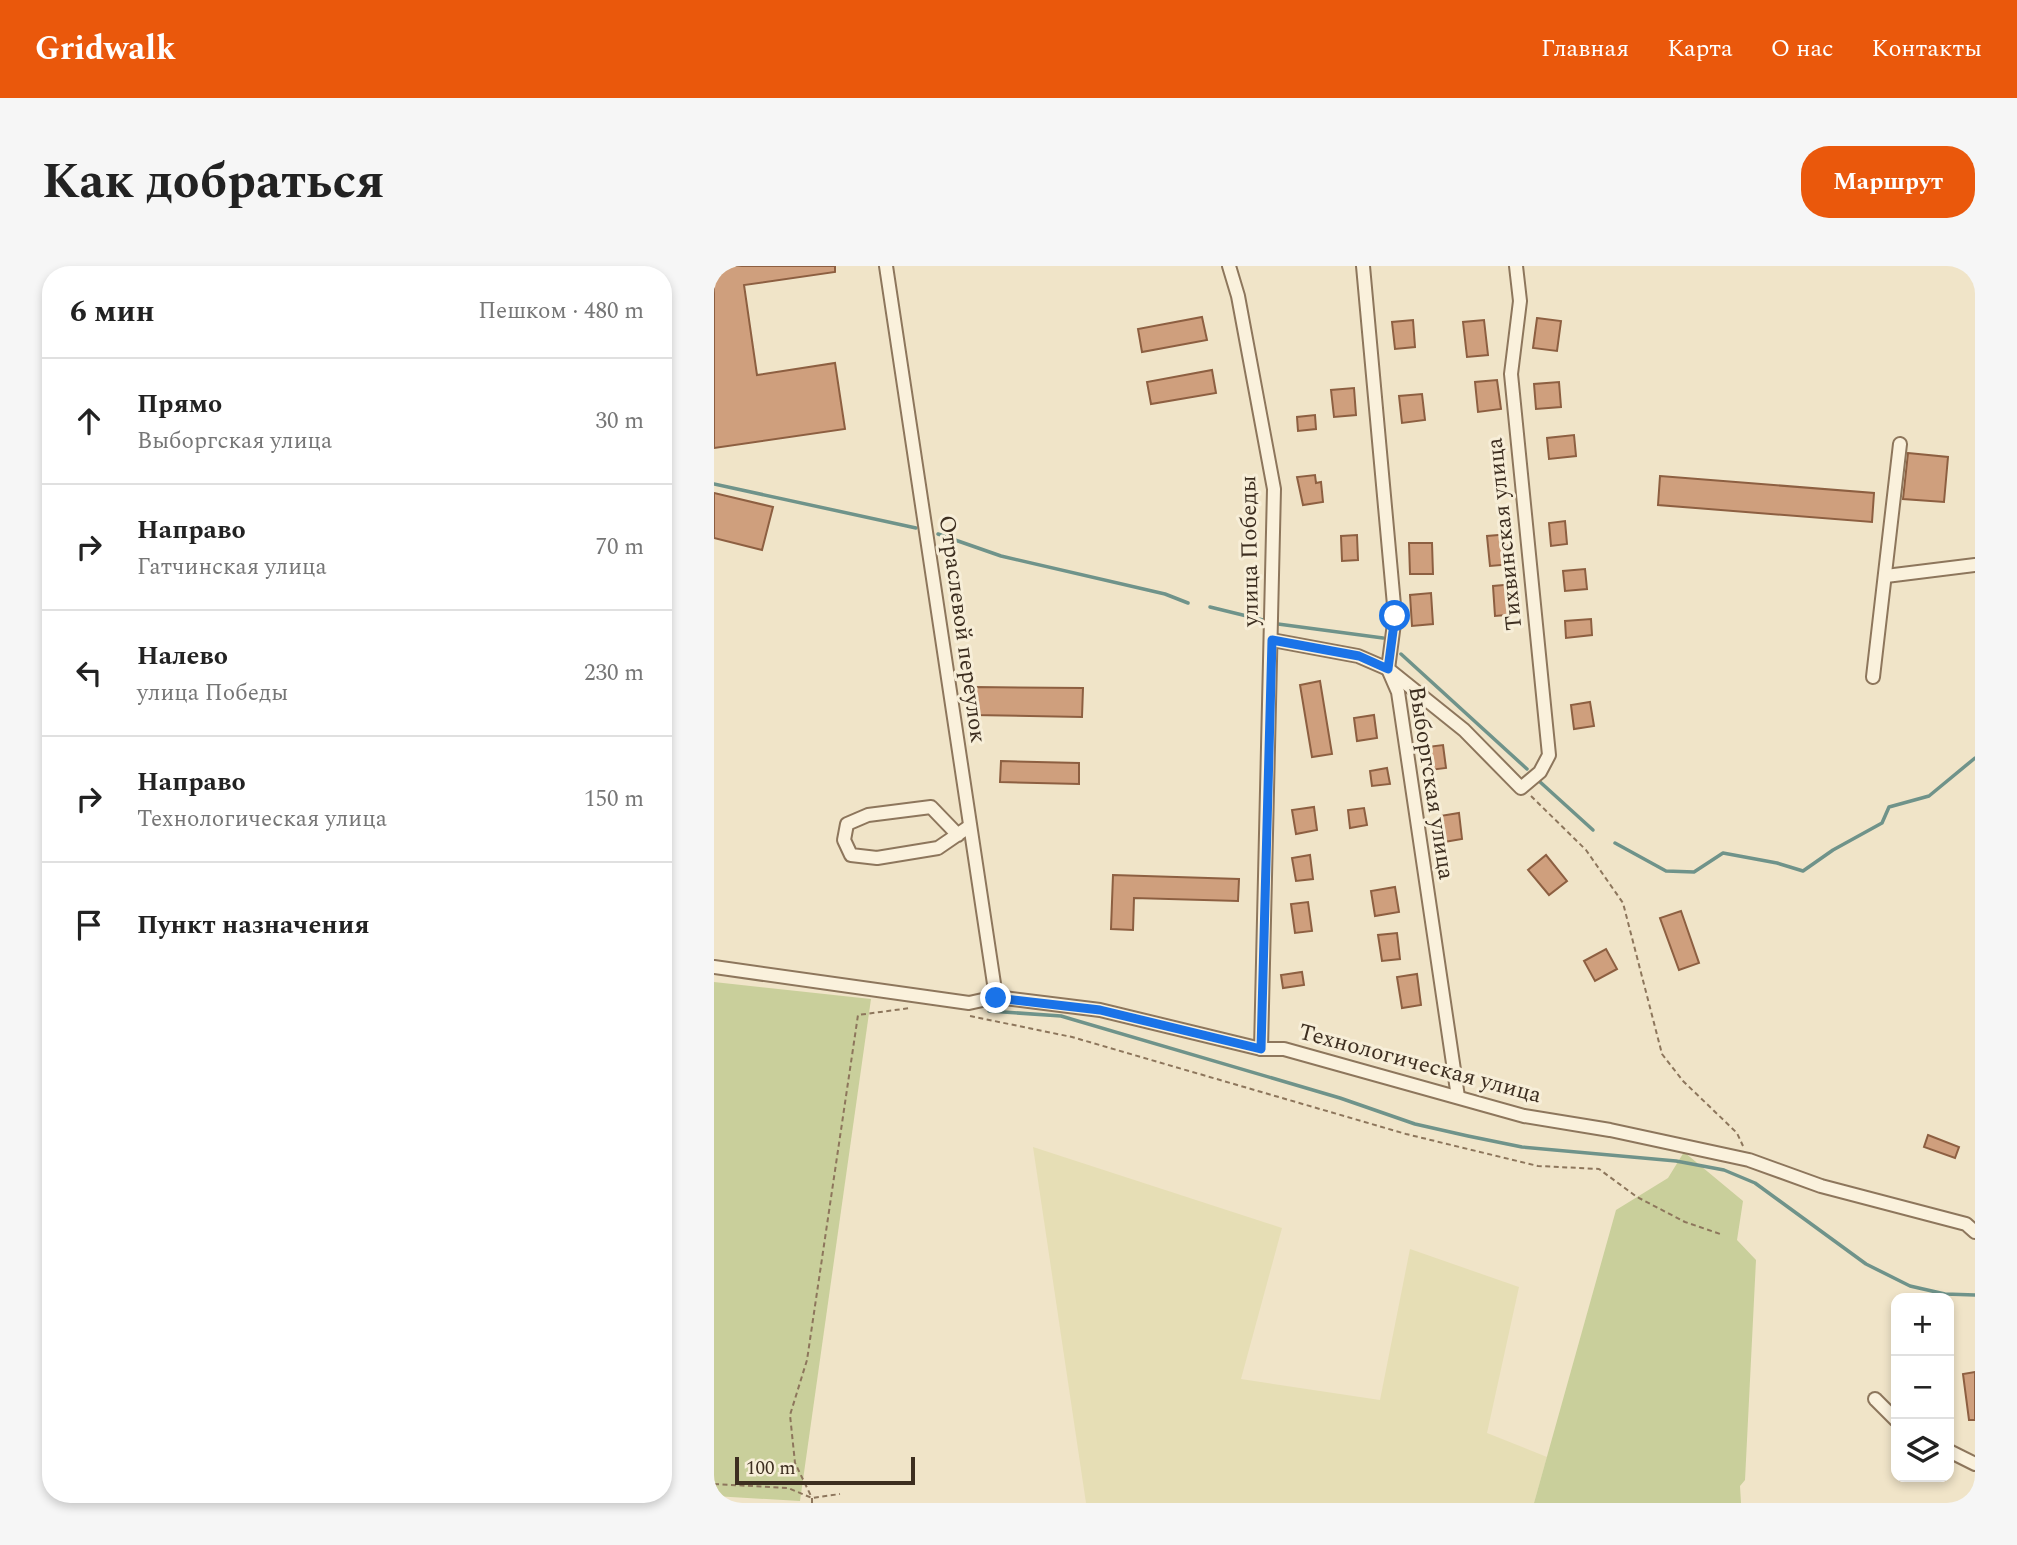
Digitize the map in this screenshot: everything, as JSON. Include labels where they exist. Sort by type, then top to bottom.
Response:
[{"type":"street","name":"Отраслевой переулок","points":[[886,266],[996,998]]},
{"type":"street","name":"улица Победы","points":[[1229,266],[1238,296],[1274,489],[1261,1049]]},
{"type":"street","name":"Выборгская улица","points":[[1363,266],[1395,616],[1388,669],[1398,692],[1458,1097]]},
{"type":"street","name":"Тихвинская улица","points":[[1516,266],[1520,301],[1511,374],[1549,755],[1540,772],[1521,788]]},
{"type":"street","points":[[1873,677],[1900,444]]},
{"type":"street","points":[[1886,576],[1975,565]]},
{"type":"street","points":[[1272,640],[1359,656],[1388,669],[1464,730],[1521,788]]},
{"type":"street","points":[[958,835],[931,807],[868,815],[847,824],[844,840],[851,855],[877,858],[938,848],[958,835],[971,826]]},
{"type":"street","name":"Технологическая улица","points":[[714,967],[969,1003],[996,998],[1100,1010],[1261,1049],[1284,1049],[1524,1116],[1621,1132],[1749,1160],[1821,1186],[1966,1224],[1975,1232]]},
{"type":"street","points":[[1875,1399],[1895,1419]]},
{"type":"street","points":[[1954,1454],[1975,1464]]},
{"type":"path","points":[[1521,788],[1586,850],[1623,903],[1662,1054],[1683,1081],[1737,1133],[1749,1160]]},
{"type":"path","points":[[811,1503],[812,1498],[795,1463],[790,1415],[807,1360],[858,1015],[921,1006]]},
{"type":"path","points":[[968,1016],[1072,1037],[1393,1130],[1538,1166],[1599,1169],[1637,1197],[1685,1222],[1723,1235]]},
{"type":"path","points":[[714,1484],[788,1488],[812,1498],[841,1494]]},
{"type":"shaded area","points":[[1033,1147],[1282,1228],[1241,1379],[1380,1400],[1410,1249],[1519,1287],[1487,1433],[1547,1457],[1534,1503],[1086,1503]]},
{"type":"green space","points":[[714,982],[871,999],[800,1501],[714,1496]]},
{"type":"green space","points":[[1684,1152],[1743,1201],[1737,1240],[1756,1260],[1745,1480],[1740,1486],[1741,1503],[1534,1503],[1616,1210],[1668,1178]]},
{"type":"building","points":[[714,266],[835,266],[835,272],[744,285],[757,375],[835,363],[845,429],[714,448]]},
{"type":"building","points":[[1202,317],[1207,340],[1142,352],[1138,329]]},
{"type":"building","points":[[1537,318],[1561,321],[1557,351],[1533,348]]},
{"type":"building","points":[[1413,320],[1415,347],[1395,349],[1392,322]]},
{"type":"building","points":[[1484,320],[1488,355],[1467,357],[1463,322]]},
{"type":"building","points":[[1212,370],[1216,393],[1151,404],[1147,382]]},
{"type":"building","points":[[1497,380],[1501,409],[1478,412],[1475,382]]},
{"type":"building","points":[[1559,382],[1561,407],[1536,409],[1534,384]]},
{"type":"building","points":[[1354,388],[1356,415],[1334,417],[1331,390]]},
{"type":"building","points":[[1422,394],[1425,420],[1402,423],[1399,396]]},
{"type":"building","points":[[1315,415],[1316,429],[1298,431],[1297,417]]},
{"type":"building","points":[[1574,435],[1576,456],[1549,459],[1547,438]]},
{"type":"building","points":[[1908,453],[1948,457],[1944,502],[1903,499]]},
{"type":"building","points":[[1315,475],[1316,483],[1321,482],[1323,502],[1303,505],[1297,477]]},
{"type":"building","points":[[1660,476],[1874,493],[1872,522],[1658,505]]},
{"type":"building","points":[[714,493],[773,507],[762,550],[714,538]]},
{"type":"building","points":[[1565,521],[1567,544],[1551,546],[1549,523]]},
{"type":"building","points":[[1510,534],[1512,564],[1490,566],[1487,536]]},
{"type":"building","points":[[1357,535],[1358,560],[1342,561],[1341,536]]},
{"type":"building","points":[[1409,543],[1432,543],[1433,574],[1410,574]]},
{"type":"building","points":[[1585,569],[1587,589],[1565,591],[1563,571]]},
{"type":"building","points":[[1515,584],[1518,614],[1495,616],[1493,586]]},
{"type":"building","points":[[1431,593],[1433,624],[1412,626],[1410,595]]},
{"type":"building","points":[[1591,619],[1592,635],[1566,638],[1565,621]]},
{"type":"building","points":[[1320,681],[1332,754],[1312,757],[1300,685]]},
{"type":"building","points":[[974,687],[1083,688],[1082,717],[973,715]]},
{"type":"building","points":[[1590,702],[1594,726],[1574,729],[1571,705]]},
{"type":"building","points":[[1374,715],[1377,738],[1357,741],[1354,718]]},
{"type":"building","points":[[1443,745],[1446,768],[1430,770],[1427,747]]},
{"type":"building","points":[[1001,761],[1079,763],[1079,784],[1000,782]]},
{"type":"building","points":[[1387,768],[1390,784],[1372,786],[1370,771]]},
{"type":"building","points":[[1314,807],[1317,830],[1296,834],[1292,810]]},
{"type":"building","points":[[1364,808],[1367,825],[1350,828],[1348,810]]},
{"type":"building","points":[[1459,813],[1462,839],[1444,842],[1440,816]]},
{"type":"building","points":[[1310,855],[1313,879],[1296,881],[1292,858]]},
{"type":"building","points":[[1546,855],[1567,881],[1549,895],[1528,870]]},
{"type":"building","points":[[1113,875],[1239,879],[1238,901],[1134,898],[1133,930],[1111,929]]},
{"type":"building","points":[[1395,887],[1399,912],[1375,916],[1371,891]]},
{"type":"building","points":[[1308,902],[1312,931],[1295,933],[1291,904]]},
{"type":"building","points":[[1681,911],[1699,963],[1679,970],[1660,918]]},
{"type":"building","points":[[1397,933],[1400,959],[1382,961],[1378,935]]},
{"type":"building","points":[[1606,949],[1617,969],[1595,981],[1584,961]]},
{"type":"building","points":[[1302,972],[1304,985],[1283,988],[1281,975]]},
{"type":"building","points":[[1417,974],[1421,1005],[1402,1008],[1397,977]]},
{"type":"building","points":[[1928,1135],[1959,1147],[1955,1158],[1924,1147]]},
{"type":"building","points":[[1975,1372],[1975,1420],[1969,1420],[1963,1374]]},
{"type":"waterway","points":[[714,484],[916,528]]},
{"type":"waterway","points":[[938,534],[1001,556],[1165,594],[1188,603]]},
{"type":"waterway","points":[[1210,607],[1263,620]]},
{"type":"waterway","points":[[1278,624],[1383,638]]},
{"type":"waterway","points":[[1401,654],[1527,769]]},
{"type":"waterway","points":[[1615,843],[1666,871],[1694,872],[1723,853],[1803,871],[1833,850],[1882,823],[1889,807],[1929,796],[1975,758]]},
{"type":"waterway","points":[[1539,781],[1593,830]]},
{"type":"waterway","points":[[989,1011],[1061,1016],[1340,1098],[1415,1124],[1468,1136],[1522,1147],[1676,1161],[1724,1170],[1755,1183],[1866,1264],[1910,1286],[1945,1294],[1975,1295]]},
{"type":"waterway","points":[[714,1502],[725,1503]]},
{"type":"route","points":[[996,998],[1100,1010],[1261,1049],[1272,640],[1359,656],[1388,669],[1395,616]]}]
